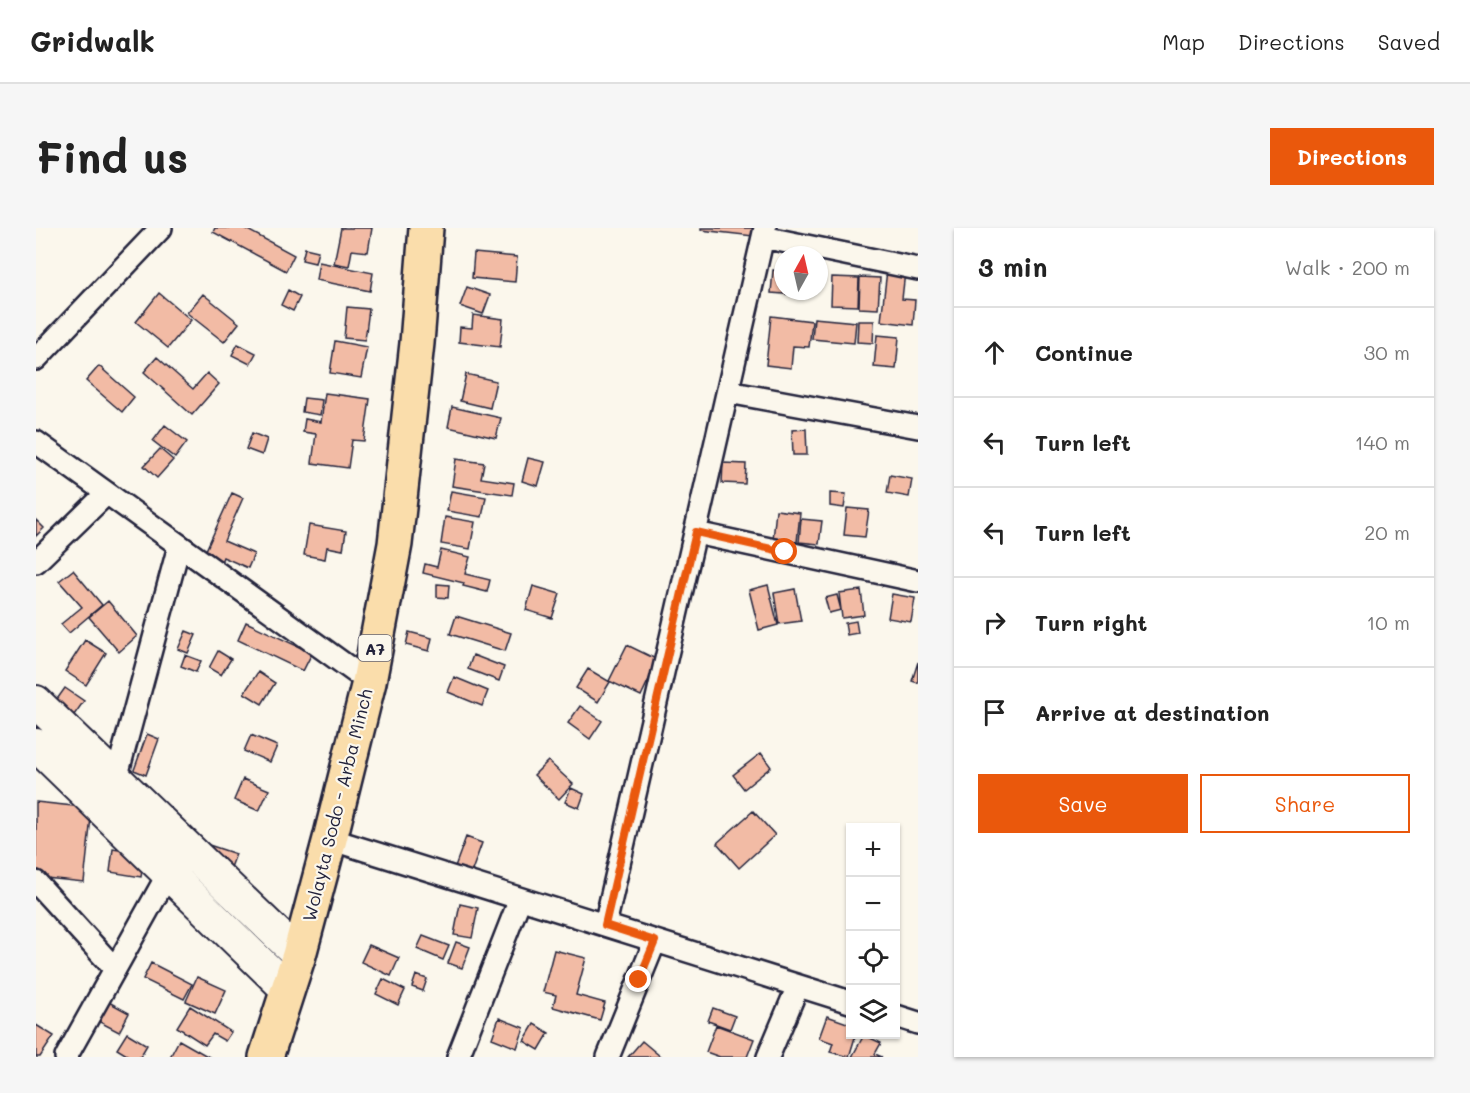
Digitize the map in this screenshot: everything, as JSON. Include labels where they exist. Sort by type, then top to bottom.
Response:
[{"type":"highway","name":"Wolayta Sodo - Arba Minch","points":[[266,1057],[299,955],[369,682],[395,544],[417,343],[426,228]]},
{"type":"street","points":[[36,359],[161,228]]},
{"type":"street","points":[[605,925],[764,232],[918,269]]},
{"type":"street","points":[[728,392],[918,427]]},
{"type":"street","points":[[36,442],[369,682]]},
{"type":"street","points":[[36,562],[106,493]]},
{"type":"street","points":[[696,532],[918,581]]},
{"type":"street","points":[[116,779],[179,546]]},
{"type":"street","points":[[36,702],[299,955]]},
{"type":"street","points":[[36,745],[288,989]]},
{"type":"street","points":[[330,839],[846,1001]]},
{"type":"street","points":[[66,1057],[168,874]]},
{"type":"street","points":[[36,882],[114,968]]},
{"type":"street","points":[[458,1057],[520,899]]},
{"type":"street","points":[[608,1057],[655,941]]},
{"type":"street","points":[[768,1057],[798,986]]},
{"type":"street","points":[[900,1017],[918,1023]]},
{"type":"building","points":[[215,228],[244,228],[294,255],[286,271],[213,232]]},
{"type":"building","points":[[341,228],[372,228],[368,252],[352,250],[349,266],[334,263]]},
{"type":"building","points":[[701,228],[753,228],[753,236],[701,230]]},
{"type":"building","points":[[305,248],[318,251],[315,263],[302,260]]},
{"type":"building","points":[[474,253],[517,257],[515,282],[472,278]]},
{"type":"building","points":[[319,262],[373,273],[370,291],[316,280]]},
{"type":"building","points":[[888,262],[906,263],[902,299],[915,300],[913,325],[881,321]]},
{"type":"building","points":[[773,270],[774,270],[774,293],[771,293]]},
{"type":"building","points":[[832,277],[859,278],[858,306],[831,305]]},
{"type":"building","points":[[860,277],[880,278],[878,309],[859,308]]},
{"type":"building","points":[[467,287],[490,295],[483,314],[460,306]]},
{"type":"building","points":[[288,290],[300,297],[293,311],[281,305]]},
{"type":"building","points":[[159,293],[191,320],[168,348],[136,322]]},
{"type":"building","points":[[203,294],[239,323],[224,342],[187,313]]},
{"type":"building","points":[[347,307],[369,309],[365,340],[344,338]]},
{"type":"building","points":[[473,315],[503,319],[500,347],[459,342],[460,327],[472,328]]},
{"type":"building","points":[[771,316],[812,321],[809,347],[793,346],[791,368],[766,365]]},
{"type":"building","points":[[814,318],[856,322],[854,343],[812,339]]},
{"type":"building","points":[[858,321],[874,321],[873,343],[857,342]]},
{"type":"building","points":[[877,335],[899,337],[896,369],[874,367]]},
{"type":"building","points":[[335,341],[367,347],[361,378],[330,373]]},
{"type":"building","points":[[238,344],[256,353],[250,364],[232,355]]},
{"type":"building","points":[[157,357],[193,389],[207,373],[219,384],[192,415],[144,372]]},
{"type":"building","points":[[99,366],[134,397],[122,412],[86,381]]},
{"type":"building","points":[[466,374],[496,381],[490,408],[460,401]]},
{"type":"building","points":[[325,393],[370,399],[364,441],[352,440],[348,468],[312,463],[316,434],[303,432],[305,419],[321,422]]},
{"type":"building","points":[[304,398],[322,400],[320,415],[302,412]]},
{"type":"building","points":[[452,407],[501,418],[496,438],[448,427]]},
{"type":"building","points":[[165,425],[187,442],[175,458],[153,441]]},
{"type":"building","points":[[806,429],[807,455],[793,455],[792,430]]},
{"type":"building","points":[[252,433],[267,439],[262,455],[246,449]]},
{"type":"building","points":[[160,449],[173,460],[157,478],[144,466]]},
{"type":"building","points":[[528,458],[545,462],[538,486],[522,481]]},
{"type":"building","points":[[456,459],[484,463],[481,478],[514,483],[512,495],[452,486]]},
{"type":"building","points":[[723,463],[746,464],[745,484],[722,483]]},
{"type":"building","points":[[890,475],[912,479],[909,497],[887,493]]},
{"type":"building","points":[[451,491],[486,497],[482,517],[447,511]]},
{"type":"building","points":[[232,493],[243,498],[224,541],[254,554],[248,568],[223,557],[219,567],[202,559]]},
{"type":"building","points":[[830,493],[846,494],[844,508],[830,506]]},
{"type":"building","points":[[847,508],[869,510],[865,537],[844,535]]},
{"type":"building","points":[[776,510],[800,513],[797,542],[773,540]]},
{"type":"building","points":[[445,517],[475,522],[470,549],[441,544]]},
{"type":"building","points":[[801,519],[822,521],[819,544],[799,542]]},
{"type":"building","points":[[36,520],[44,528],[36,536]]},
{"type":"building","points":[[309,525],[346,531],[343,550],[327,547],[325,559],[304,555]]},
{"type":"building","points":[[441,550],[470,557],[465,574],[490,580],[487,592],[463,586],[464,583],[423,573],[425,564],[437,567]]},
{"type":"building","points":[[73,570],[102,605],[69,633],[61,624],[82,607],[59,581]]},
{"type":"building","points":[[437,584],[449,585],[448,598],[437,597]]},
{"type":"building","points":[[768,585],[778,625],[759,630],[749,590]]},
{"type":"building","points":[[533,586],[560,594],[552,618],[526,610]]},
{"type":"building","points":[[795,589],[801,621],[779,624],[774,593]]},
{"type":"building","points":[[861,590],[864,615],[842,618],[839,593]]},
{"type":"building","points":[[892,594],[915,598],[911,622],[888,618]]},
{"type":"building","points":[[837,595],[841,610],[829,613],[825,598]]},
{"type":"building","points":[[108,601],[137,636],[119,652],[89,617]]},
{"type":"building","points":[[456,616],[511,633],[505,651],[450,634]]},
{"type":"building","points":[[856,621],[858,633],[847,635],[845,623]]},
{"type":"building","points":[[246,622],[312,653],[303,671],[238,640]]},
{"type":"building","points":[[186,631],[196,635],[188,653],[178,649]]},
{"type":"building","points":[[409,632],[432,638],[429,651],[406,645]]},
{"type":"building","points":[[85,640],[106,653],[86,685],[65,671]]},
{"type":"building","points":[[627,645],[658,660],[641,696],[609,681]]},
{"type":"building","points":[[218,651],[231,659],[221,675],[209,668]]},
{"type":"building","points":[[185,655],[201,661],[196,672],[181,666]]},
{"type":"building","points":[[473,655],[504,667],[499,681],[468,669]]},
{"type":"building","points":[[918,662],[918,683],[912,681]]},
{"type":"building","points":[[588,669],[610,682],[598,702],[576,688]]},
{"type":"building","points":[[258,672],[275,683],[262,704],[244,693]]},
{"type":"building","points":[[454,677],[488,691],[482,706],[448,692]]},
{"type":"building","points":[[65,688],[84,701],[64,729],[45,716]]},
{"type":"building","points":[[580,706],[602,721],[590,739],[568,723]]},
{"type":"building","points":[[147,734],[159,739],[146,775],[134,770]]},
{"type":"building","points":[[251,735],[277,746],[270,762],[244,751]]},
{"type":"building","points":[[761,753],[771,767],[744,789],[733,775]]},
{"type":"building","points":[[548,761],[573,784],[559,799],[534,775]]},
{"type":"building","points":[[243,779],[269,790],[259,811],[234,800]]},
{"type":"building","points":[[571,788],[584,794],[579,808],[565,802]]},
{"type":"building","points":[[36,802],[92,808],[84,882],[36,877]]},
{"type":"building","points":[[753,811],[775,835],[739,868],[717,843]]},
{"type":"building","points":[[466,837],[482,843],[469,879],[453,872]]},
{"type":"building","points":[[200,842],[236,854],[226,881]]},
{"type":"building","points":[[146,845],[141,877],[110,872],[113,849],[125,851]]},
{"type":"building","points":[[460,904],[478,908],[472,938],[454,935]]},
{"type":"building","points":[[423,936],[449,946],[443,960],[417,949]]},
{"type":"building","points":[[456,942],[470,947],[462,968],[448,963]]},
{"type":"building","points":[[369,945],[399,958],[391,976],[361,962]]},
{"type":"building","points":[[554,950],[586,958],[576,995],[605,1003],[600,1020],[553,1007],[556,995],[543,992]]},
{"type":"building","points":[[151,963],[192,984],[184,999],[143,979]]},
{"type":"building","points":[[416,975],[427,979],[423,991],[412,987]]},
{"type":"building","points":[[197,977],[226,990],[215,1014],[186,1001]]},
{"type":"building","points":[[383,979],[405,990],[398,1005],[376,994]]},
{"type":"building","points":[[105,1000],[129,1013],[119,1032],[94,1019]]},
{"type":"building","points":[[190,1006],[231,1032],[225,1041],[213,1034],[205,1045],[177,1027]]},
{"type":"building","points":[[713,1008],[735,1016],[730,1029],[708,1021]]},
{"type":"building","points":[[827,1016],[846,1023],[846,1039],[854,1039],[849,1057],[830,1052],[833,1043],[819,1038]]},
{"type":"building","points":[[499,1018],[524,1028],[517,1048],[492,1038]]},
{"type":"building","points":[[534,1024],[549,1033],[539,1050],[524,1041]]},
{"type":"building","points":[[36,1025],[54,1036],[40,1057],[36,1057]]},
{"type":"building","points":[[716,1025],[754,1039],[747,1057],[720,1057],[706,1052]]},
{"type":"building","points":[[127,1033],[147,1045],[140,1057],[130,1057],[117,1049]]},
{"type":"building","points":[[862,1039],[872,1039],[881,1043],[875,1054],[882,1057],[852,1057]]},
{"type":"building","points":[[179,1040],[209,1057],[170,1057]]},
{"type":"building","points":[[642,1041],[661,1057],[628,1057]]},
{"type":"route","points":[[639,980],[655,941],[605,925],[696,532],[785,552]]}]
